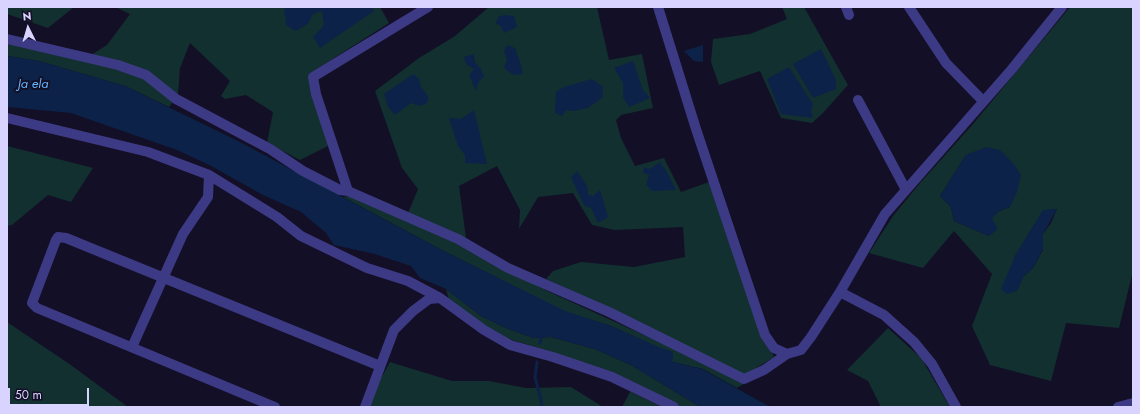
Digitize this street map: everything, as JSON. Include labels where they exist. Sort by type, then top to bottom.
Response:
[{"type":"street","points":[[348,191],[316,94],[312,77],[428,7]]},
{"type":"street","points":[[658,7],[696,129],[765,335],[774,348],[787,354]]},
{"type":"street","points":[[909,7],[946,63],[983,100]]},
{"type":"street","points":[[7,39],[118,65],[146,75],[176,100],[270,149],[340,190],[348,191],[458,239],[508,268],[609,312],[744,379],[764,370],[787,354],[800,350],[811,337],[840,292],[885,214],[983,100],[1012,69],[1062,7]]},
{"type":"street","points":[[858,100],[906,190]]},
{"type":"street","points":[[7,118],[148,152],[209,175],[277,217],[301,236],[367,268],[408,281],[440,298],[484,330],[510,345],[553,357],[612,377],[674,407]]},
{"type":"street","points":[[132,347],[162,276],[183,234],[208,197],[209,175]]},
{"type":"street","points":[[275,407],[37,308],[32,303],[58,237],[66,238],[162,276],[380,366]]},
{"type":"street","points":[[840,292],[884,315],[914,342],[932,364],[956,407]]},
{"type":"street","points":[[365,407],[394,330],[413,310],[428,299],[440,298]]},
{"type":"street","points":[[1118,407],[1133,403]]},
{"type":"green space","points":[[7,7],[74,7],[48,28],[7,14]]},
{"type":"green space","points":[[115,7],[380,7],[389,23],[309,74],[328,146],[300,160],[267,143],[273,112],[246,95],[225,99],[221,96],[230,81],[190,43],[180,68],[178,95],[169,107],[125,86],[39,61],[7,56],[7,34],[91,55],[107,45],[130,14]]},
{"type":"green space","points":[[489,7],[597,7],[609,60],[642,54],[653,108],[621,115],[616,120],[621,138],[635,166],[664,158],[681,192],[709,182],[774,357],[743,376],[546,279],[553,271],[581,262],[634,267],[685,257],[683,227],[615,230],[592,225],[573,193],[538,197],[519,229],[520,210],[497,166],[459,186],[466,238],[408,213],[418,189],[402,168],[375,91],[419,58],[455,36]]},
{"type":"green space","points":[[782,7],[804,7],[848,85],[812,123],[781,118],[760,71],[719,85],[711,62],[713,39],[750,34],[787,19]]},
{"type":"green space","points":[[1070,7],[1133,7],[1133,271],[1119,328],[1066,323],[1051,381],[990,365],[972,326],[992,274],[954,231],[923,268],[869,253],[893,216],[920,183],[973,124]],"holes":[[[966,155],[1010,207],[999,211],[991,218],[989,236],[954,221],[951,207],[940,196]],[[1057,209],[1051,223],[1043,234],[1043,250],[1033,268],[1024,276],[1014,258],[1043,211]]]},
{"type":"green space","points":[[7,146],[93,168],[71,202],[48,195],[12,225],[7,226]]},
{"type":"green space","points":[[351,196],[462,245],[545,290],[747,382],[737,388],[703,369],[673,362],[673,352],[661,349],[611,326],[565,312],[436,247],[343,197]]},
{"type":"green space","points":[[446,289],[481,316],[506,328],[534,338],[551,337],[595,349],[631,365],[697,405],[705,407],[681,407],[625,380],[559,354],[509,339],[484,325],[449,300]]},
{"type":"green space","points":[[7,322],[68,363],[128,407],[7,407]]},
{"type":"green space","points":[[888,328],[921,358],[950,407],[881,407],[868,381],[847,370]]},
{"type":"green space","points":[[390,362],[452,381],[489,381],[526,388],[571,387],[603,407],[365,407]]},
{"type":"green space","points":[[631,392],[662,407],[622,407]]},
{"type":"water","points":[[284,7],[372,7],[374,11],[320,48],[313,37],[324,25],[322,11],[313,14],[308,24],[295,31],[286,25]]},
{"type":"water","points":[[504,15],[514,16],[517,27],[504,33],[500,25],[496,24],[498,17]]},
{"type":"water","points":[[507,45],[515,48],[523,73],[518,75],[512,74],[504,68],[507,59],[504,51]]},
{"type":"water","points":[[703,45],[703,62],[694,61],[684,51]]},
{"type":"water","points":[[821,49],[836,80],[836,89],[813,98],[793,64]]},
{"type":"water","points":[[474,54],[475,62],[481,69],[484,77],[479,81],[476,91],[469,75],[474,69],[466,64],[464,57]]},
{"type":"water","name":"Ja ela","points":[[7,56],[39,61],[125,86],[240,142],[436,247],[565,311],[611,326],[673,352],[673,362],[702,369],[770,407],[705,407],[697,405],[631,365],[595,349],[551,337],[534,338],[506,328],[481,316],[446,289],[420,278],[411,266],[375,254],[334,245],[326,233],[301,212],[263,195],[211,166],[177,150],[71,113],[7,107]]},
{"type":"water","points":[[633,61],[643,90],[650,98],[629,107],[623,97],[623,83],[614,68]]},
{"type":"water","points":[[789,67],[813,104],[811,112],[813,118],[781,114],[767,79]]},
{"type":"water","points":[[413,74],[419,78],[421,87],[428,96],[428,102],[421,106],[411,103],[395,115],[388,107],[384,94]]},
{"type":"water","points":[[592,79],[603,87],[602,98],[588,108],[573,111],[566,110],[562,116],[555,113],[556,92],[564,87]]},
{"type":"water","points":[[474,110],[487,164],[465,163],[465,155],[458,146],[449,118],[461,119]]},
{"type":"water","points":[[986,147],[1000,150],[1014,164],[1021,175],[1017,192],[1010,207],[999,211],[992,218],[998,229],[989,236],[954,221],[951,207],[940,196],[966,155]]},
{"type":"water","points":[[660,162],[676,190],[652,191],[646,185],[649,175],[643,173],[644,167],[650,169]]},
{"type":"water","points":[[577,171],[587,186],[588,195],[593,196],[600,190],[608,217],[598,223],[591,208],[585,206],[571,177]]},
{"type":"water","points":[[1057,209],[1043,234],[1043,249],[1033,268],[1024,276],[1017,291],[1007,294],[1001,289],[1016,254],[1043,210]]},
{"type":"waterway","points":[[540,343],[542,335]]},
{"type":"waterway","points":[[537,362],[535,377],[542,407]]}]
